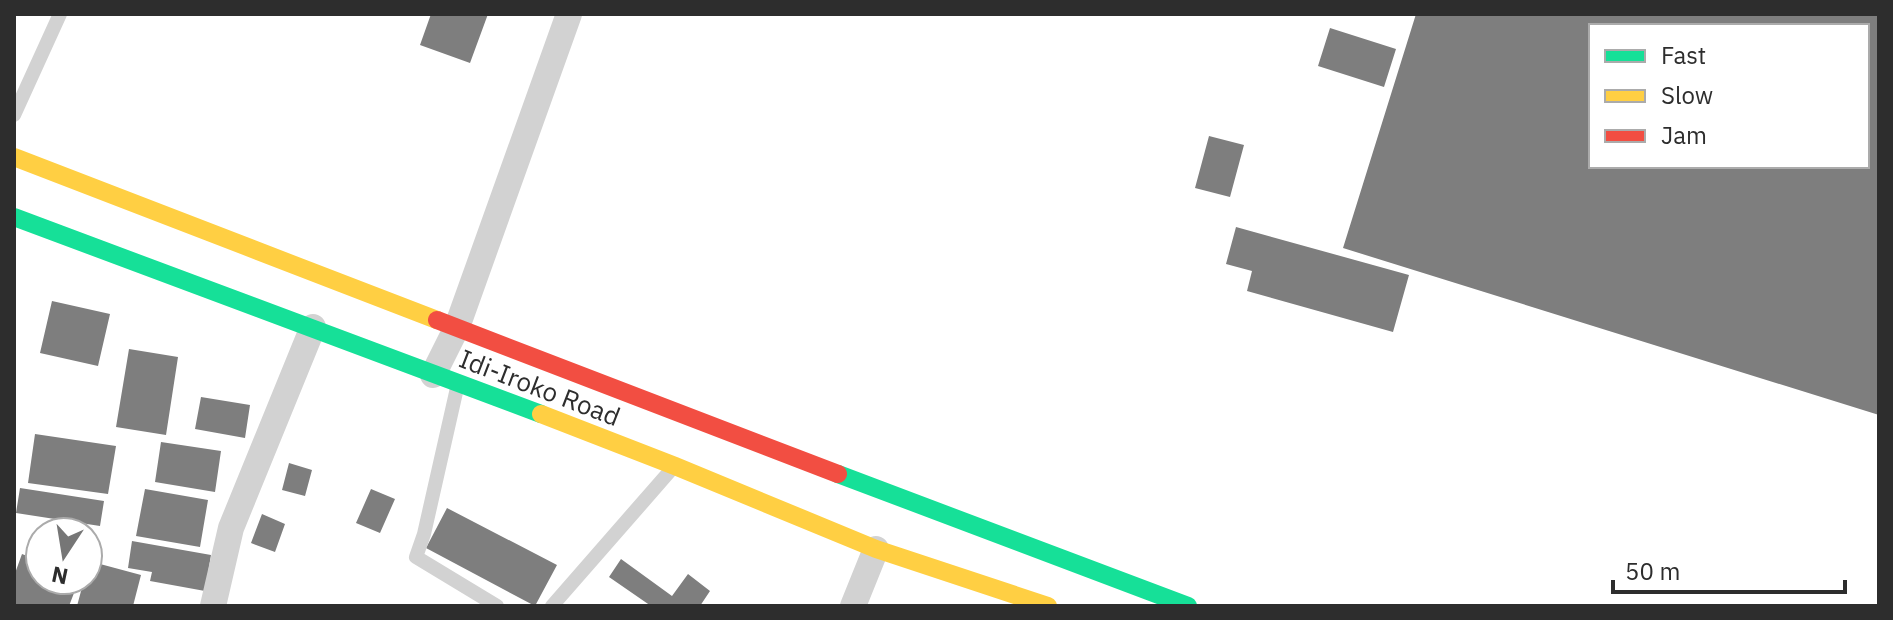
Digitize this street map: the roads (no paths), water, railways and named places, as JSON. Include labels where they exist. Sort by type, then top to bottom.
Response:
[{"type":"highway","points":[[14,157],[1188,606]]},
{"type":"highway","name":"Idi-Iroko Road","points":[[14,217],[313,327],[675,466],[876,549],[1048,606]]},
{"type":"street","points":[[433,375],[457,327],[569,14]]},
{"type":"street","points":[[213,606],[231,528],[313,327]]},
{"type":"street","points":[[853,606],[876,549]]},
{"type":"lane","points":[[14,115],[60,14]]},
{"type":"lane","points":[[457,384],[424,534],[416,557],[497,606]]},
{"type":"lane","points":[[552,606],[675,466]]}]
